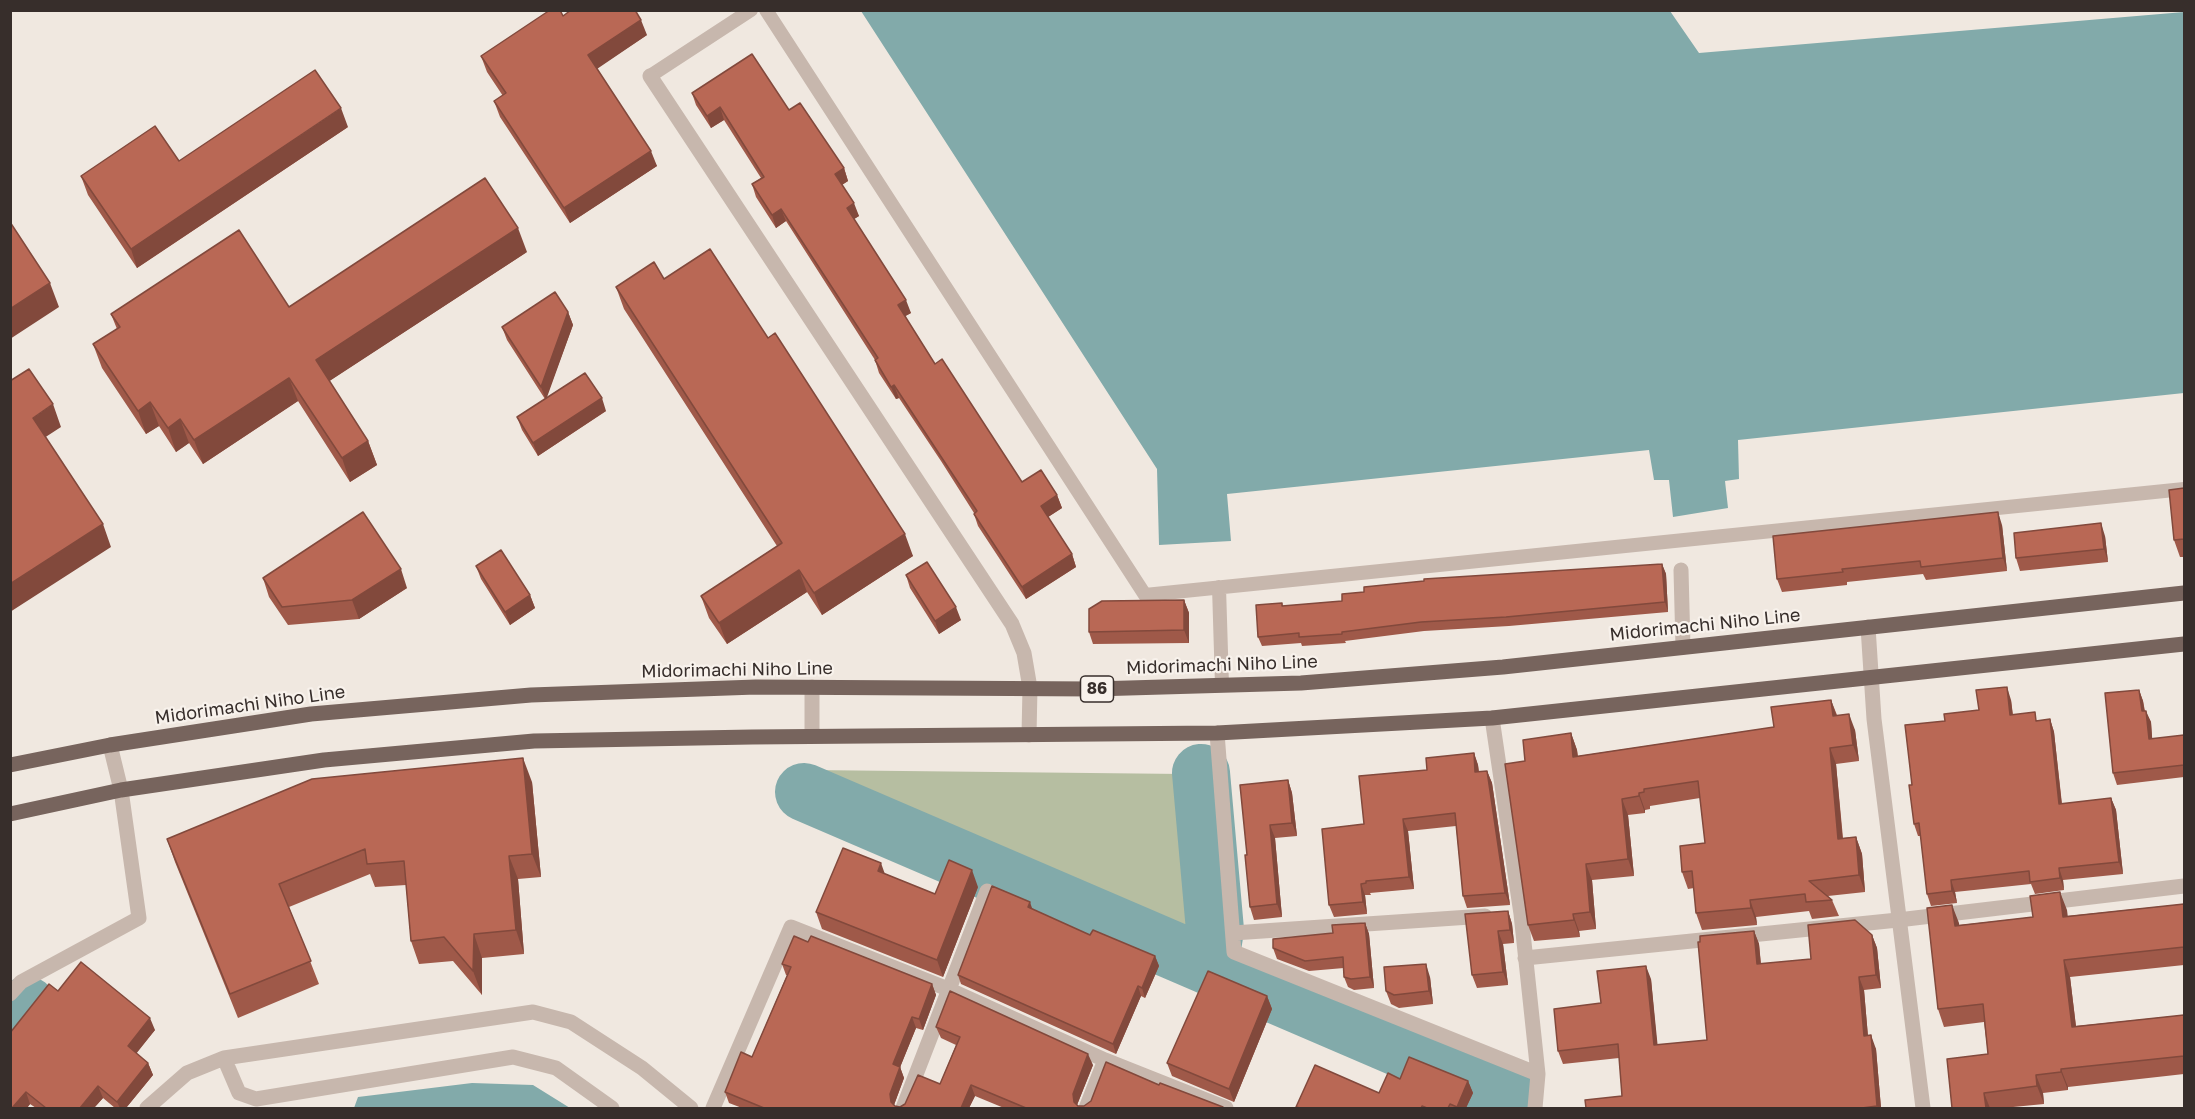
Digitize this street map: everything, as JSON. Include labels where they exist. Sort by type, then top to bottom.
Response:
[{"type":"main road","name":"Midorimachi Niho Line","points":[[10,765],[111,745],[311,714],[531,695],[756,687],[1094,689],[1300,682],[1503,667],[2184,593]]},
{"type":"main road","points":[[10,814],[121,790],[324,760],[534,741],[1217,733],[1492,718],[2184,644]]},
{"type":"street","points":[[650,76],[1012,624],[1024,653],[1030,688],[1029,735]]},
{"type":"street","points":[[1681,570],[1683,647]]},
{"type":"street","points":[[1868,627],[1874,719],[1923,1108]]},
{"type":"street","points":[[812,687],[812,736]]},
{"type":"street","points":[[1492,718],[1509,915],[1525,958],[1538,1074],[1535,1108]]},
{"type":"street","points":[[1217,733],[1234,952],[1538,1074]]},
{"type":"street","points":[[10,994],[21,982],[139,918],[121,790],[111,745]]},
{"type":"street","points":[[1525,958],[1898,920],[2184,886]]},
{"type":"street","points":[[903,1108],[987,891]]},
{"type":"street","points":[[1233,933],[1509,915]]},
{"type":"street","points":[[713,1108],[791,927],[948,989],[1105,1060],[1226,1108]]},
{"type":"street","points":[[147,1108],[187,1074],[224,1058],[533,1012],[571,1022],[642,1068],[691,1108]]},
{"type":"street","points":[[224,1058],[239,1093],[256,1099],[513,1057],[556,1068],[612,1108]]},
{"type":"street","points":[[1086,1108],[1105,1060]]},
{"type":"lane","points":[[650,76],[751,10]]},
{"type":"lane","points":[[766,10],[1145,595],[2184,489]]},
{"type":"lane","points":[[1218,587],[1222,685]]},
{"type":"green space","points":[[809,770],[1184,774],[1200,924],[1190,937],[809,778]]},
{"type":"water","points":[[861,11],[1670,11],[1699,53],[2184,12],[2184,393],[1738,440],[1739,479],[1725,481],[1728,508],[1673,517],[1669,480],[1654,480],[1649,450],[1227,494],[1231,541],[1159,545],[1157,469]]},
{"type":"water","points":[[472,1083],[533,1085],[570,1108],[354,1108],[358,1097]]},
{"type":"building","points":[[550,10],[560,10],[563,16],[571,10],[635,10],[641,20],[588,55],[651,151],[564,208],[494,101],[506,93],[481,56]]},
{"type":"building","points":[[752,54],[789,110],[800,103],[844,168],[835,174],[854,203],[847,208],[906,300],[898,305],[935,364],[942,359],[1022,482],[1041,470],[1057,495],[1041,506],[1072,554],[1022,587],[974,514],[977,511],[894,385],[891,387],[875,360],[878,358],[781,209],[772,215],[752,184],[764,177],[720,107],[707,116],[692,93]]},
{"type":"building","points":[[315,70],[341,108],[131,249],[81,176],[155,126],[179,161]]},
{"type":"building","points":[[485,178],[518,228],[316,360],[368,441],[342,458],[289,378],[194,440],[180,419],[168,428],[150,402],[138,411],[93,344],[120,327],[111,314],[239,230],[289,307]]},
{"type":"building","points":[[10,222],[50,283],[10,309]]},
{"type":"building","points":[[710,249],[768,338],[775,333],[905,534],[814,593],[799,570],[719,623],[701,596],[782,543],[616,287],[654,262],[664,279]]},
{"type":"building","points":[[555,292],[568,312],[541,387],[502,327]]},
{"type":"building","points":[[29,369],[53,404],[33,418],[103,524],[10,584],[10,381]]},
{"type":"building","points":[[585,373],[602,398],[533,443],[517,417]]},
{"type":"building","points":[[2184,488],[2184,539],[2174,540],[2169,490]]},
{"type":"building","points":[[363,512],[401,569],[352,600],[282,607],[263,578]]},
{"type":"building","points":[[1998,512],[2003,558],[1921,567],[1920,561],[1842,569],[1843,572],[1777,579],[1773,536]]},
{"type":"building","points":[[2101,523],[2104,549],[2016,558],[2014,533]]},
{"type":"building","points":[[501,550],[530,595],[505,612],[476,566]]},
{"type":"building","points":[[927,562],[956,607],[935,621],[906,575]]},
{"type":"building","points":[[1662,564],[1665,602],[1506,617],[1421,622],[1342,632],[1342,634],[1299,637],[1299,633],[1258,637],[1256,605],[1282,603],[1282,606],[1342,601],[1342,594],[1364,592],[1364,587],[1424,581],[1424,579]]},
{"type":"building","points":[[1184,600],[1184,630],[1089,632],[1089,609],[1102,601]]},
{"type":"building","points":[[2007,687],[2010,715],[2035,712],[2036,721],[2050,719],[2059,804],[2111,798],[2119,862],[2059,868],[2060,878],[2030,882],[2029,871],[1951,880],[1952,891],[1927,894],[1919,823],[1914,824],[1905,725],[1945,721],[1944,714],[1979,710],[1976,690]]},
{"type":"building","points":[[2139,690],[2142,711],[2146,711],[2149,739],[2184,735],[2184,765],[2113,773],[2105,693]]},
{"type":"building","points":[[1831,700],[1833,716],[1849,714],[1853,745],[1830,748],[1838,839],[1856,837],[1859,875],[1809,881],[1832,900],[1806,902],[1805,894],[1750,900],[1751,908],[1696,913],[1692,871],[1682,872],[1680,846],[1705,843],[1698,781],[1644,789],[1639,796],[1622,799],[1628,859],[1586,864],[1590,912],[1573,914],[1574,920],[1528,925],[1505,764],[1525,761],[1523,740],[1571,733],[1573,757],[1774,727],[1771,707]]},
{"type":"building","points":[[1474,753],[1475,772],[1487,771],[1505,893],[1463,896],[1455,813],[1403,819],[1409,877],[1366,881],[1361,884],[1363,902],[1329,905],[1322,829],[1364,824],[1359,776],[1427,770],[1426,758]]},
{"type":"building","points":[[523,758],[532,854],[509,856],[516,930],[474,934],[473,971],[444,937],[411,941],[404,861],[367,864],[365,849],[279,884],[311,961],[230,994],[167,839],[312,779]]},
{"type":"building","points":[[1288,780],[1292,823],[1270,825],[1277,904],[1250,907],[1240,785]]},
{"type":"building","points":[[843,848],[881,863],[878,871],[935,894],[949,860],[972,870],[937,960],[816,912]]},
{"type":"building","points":[[992,886],[1030,902],[1028,907],[1090,935],[1093,930],[1155,956],[1142,988],[1138,986],[1113,1044],[958,975]]},
{"type":"building","points":[[2060,892],[2063,917],[2184,904],[2184,947],[2064,960],[2072,1027],[2184,1015],[2184,1056],[2061,1069],[2061,1072],[2036,1075],[2037,1086],[1984,1093],[1986,1108],[1952,1108],[1947,1059],[1988,1054],[1983,1004],[1938,1009],[1927,908],[1952,905],[1955,926],[2033,917],[2030,896]]},
{"type":"building","points":[[1508,911],[1510,930],[1498,931],[1503,972],[1472,975],[1465,914]]},
{"type":"building","points":[[1855,920],[1872,935],[1876,975],[1859,977],[1864,1036],[1871,1035],[1877,1106],[1862,1108],[1586,1108],[1585,1100],[1622,1096],[1618,1044],[1558,1051],[1554,1009],[1601,1003],[1597,971],[1646,966],[1654,1045],[1707,1040],[1698,942],[1700,942],[1700,936],[1754,931],[1757,964],[1811,959],[1808,925]]},
{"type":"building","points":[[1365,923],[1370,977],[1351,979],[1344,977],[1343,957],[1305,961],[1273,948],[1273,939],[1333,933],[1332,925]]},
{"type":"building","points":[[794,936],[808,942],[811,936],[932,984],[919,1019],[912,1017],[893,1064],[900,1067],[890,1094],[891,1102],[895,1106],[900,1107],[905,1104],[918,1075],[940,1084],[960,1037],[936,1027],[950,991],[1088,1054],[1073,1094],[1074,1102],[1078,1106],[1084,1106],[1091,1101],[1106,1062],[1159,1085],[1160,1083],[1223,1107],[1026,1108],[971,1085],[961,1108],[764,1108],[725,1092],[741,1052],[752,1057],[791,967],[782,964]]},
{"type":"building","points":[[81,962],[150,1018],[128,1046],[148,1063],[117,1102],[98,1086],[80,1108],[46,1108],[26,1092],[10,1108],[10,1033],[49,984],[58,991]]},
{"type":"building","points":[[1426,964],[1429,991],[1394,995],[1386,991],[1384,967]]},
{"type":"building","points":[[1208,971],[1267,996],[1229,1089],[1167,1063]]},
{"type":"building","points":[[1409,1057],[1468,1081],[1457,1107],[1450,1104],[1448,1108],[1422,1106],[1421,1108],[1296,1107],[1315,1065],[1379,1093],[1388,1073],[1400,1079]]},
{"type":"waterway","points":[[1201,773],[1215,930],[1209,966]]},
{"type":"waterway","points":[[804,792],[1507,1094],[1512,1101],[1511,1108]]},
{"type":"waterway","points":[[10,1026],[27,1005]]}]
